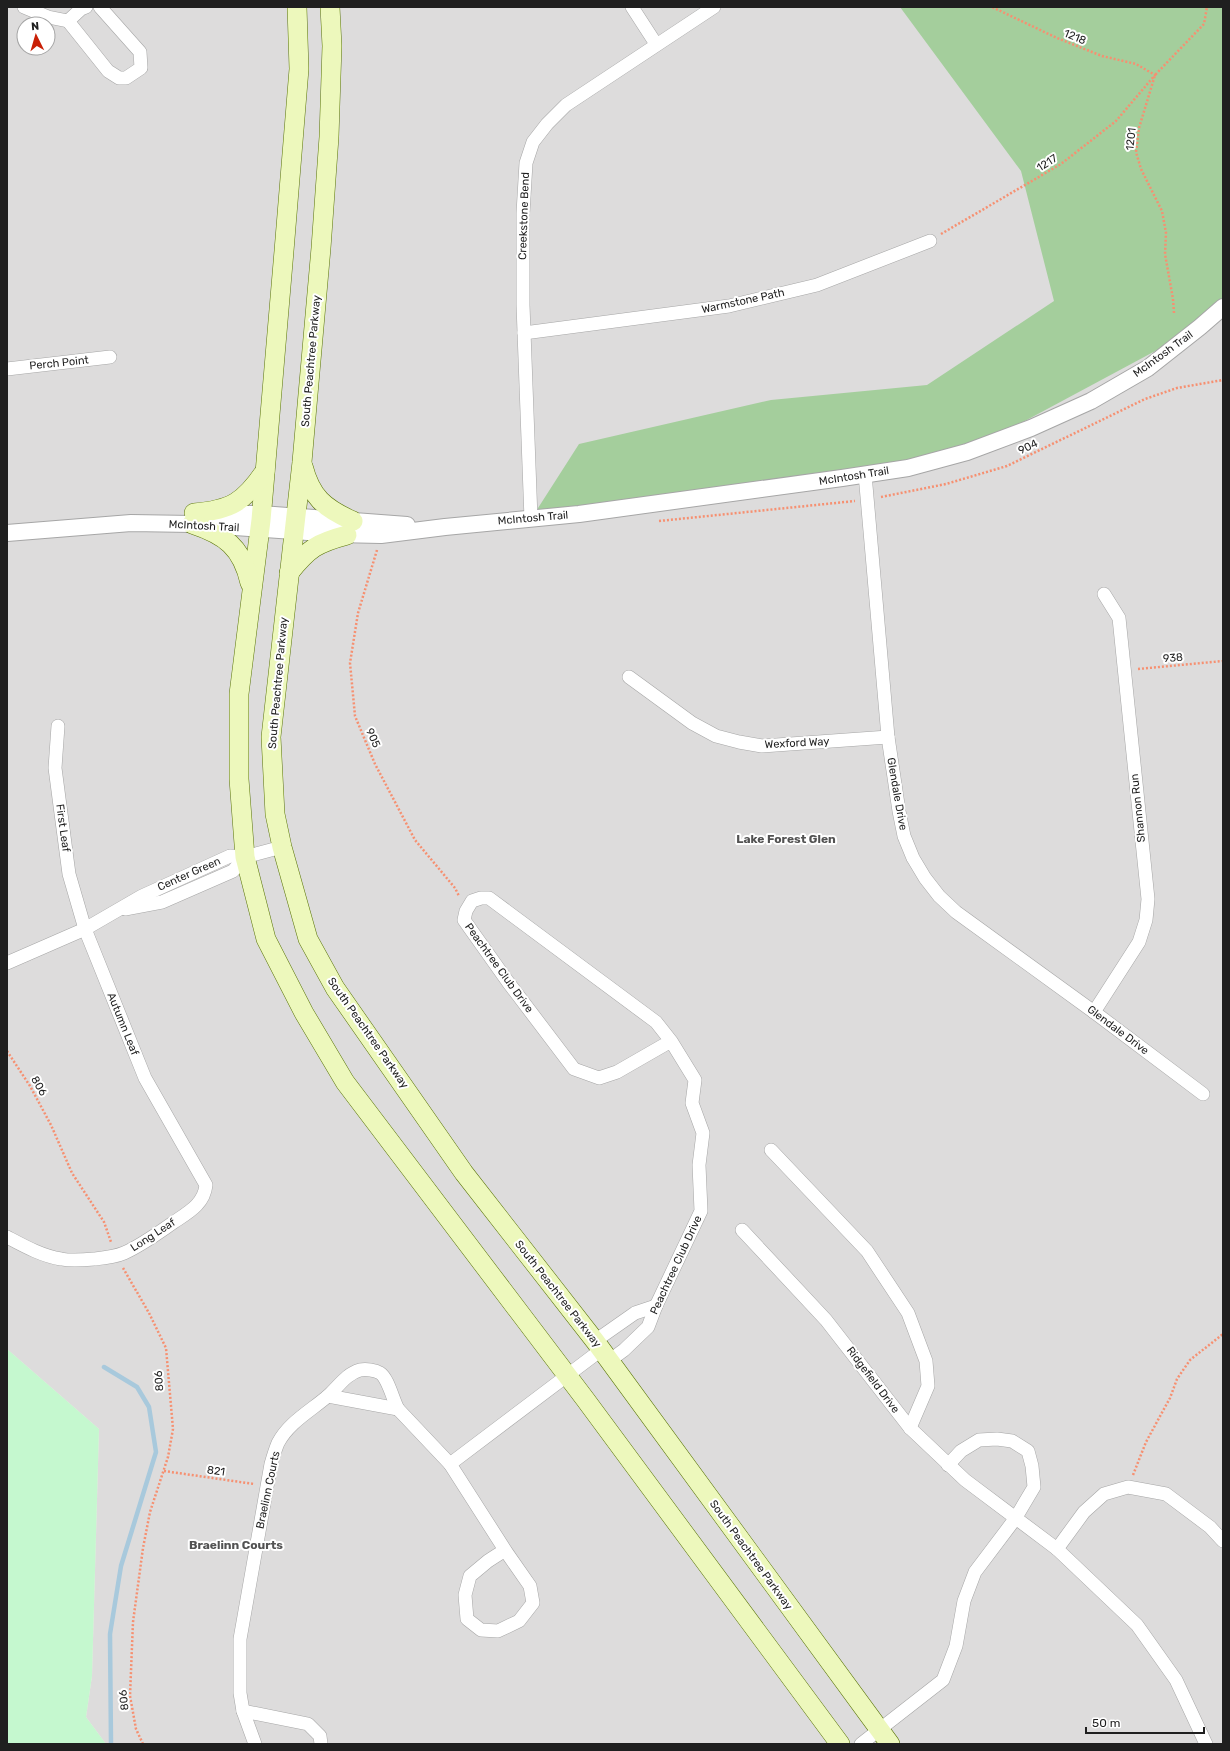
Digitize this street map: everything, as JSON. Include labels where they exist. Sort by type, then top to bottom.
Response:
[{"type":"main road","points":[[297,7],[298,69],[265,471],[239,694],[239,779],[245,857],[266,939],[304,1013],[345,1082],[567,1376],[840,1744]]},
{"type":"main road","name":"South Peachtree Parkway","points":[[330,7],[332,46],[329,137],[321,248],[302,462],[271,737],[275,814],[282,847],[308,939],[335,988],[464,1173],[602,1350],[886,1723],[890,1744]]},
{"type":"main road","points":[[289,573],[304,554],[324,541],[350,528],[318,499],[307,482],[302,462]]},
{"type":"main road","points":[[193,519],[216,512],[236,503],[253,489],[265,471]]},
{"type":"main road","points":[[193,519],[234,546],[246,566],[252,589]]},
{"type":"street","points":[[24,7],[48,17],[68,21],[108,71],[119,78],[126,78],[141,68],[140,52],[100,7]]},
{"type":"street","points":[[68,21],[81,9],[86,7]]},
{"type":"street","points":[[632,7],[656,44]]},
{"type":"street","name":"Creekstone Bend","points":[[531,519],[524,333],[523,213],[526,162],[533,142],[547,124],[566,106],[656,44],[714,7]]},
{"type":"street","name":"Warmstone Path","points":[[524,333],[730,306],[817,285],[930,241]]},
{"type":"street","name":"McIntosh Trail","points":[[7,533],[193,519],[350,528],[381,535],[587,513],[908,468],[967,452],[1031,428],[1091,401],[1148,368],[1223,307]]},
{"type":"street","name":"Perch Point","points":[[7,369],[110,357]]},
{"type":"street","name":"Glendale Drive","points":[[865,474],[866,500],[888,737],[904,836],[913,858],[924,878],[939,896],[956,912],[1094,1012],[1203,1094]]},
{"type":"street","name":"Shannon Run","points":[[1094,1012],[1139,942],[1146,920],[1148,899],[1119,618],[1104,594]]},
{"type":"street","name":"Wexford Way","points":[[629,677],[692,723],[716,736],[738,742],[762,746],[888,737]]},
{"type":"street","name":"First Leaf","points":[[58,726],[55,768],[69,874],[85,929]]},
{"type":"street","points":[[245,857],[282,847]]},
{"type":"street","name":"Center Green","points":[[7,963],[85,929],[115,911],[162,902],[233,870],[245,857]]},
{"type":"street","name":"Peachtree Club Drive","points":[[602,1350],[624,1350],[648,1327],[656,1306],[701,1211],[699,1165],[703,1133],[692,1103],[695,1080],[671,1041],[656,1022],[489,898],[481,898],[472,901],[466,911],[464,920],[508,982],[574,1069],[599,1078],[617,1072],[671,1041]]},
{"type":"street","name":"Autumn Leaf","points":[[85,929],[144,1078],[167,1116]]},
{"type":"street","name":"Long Leaf","points":[[7,1237],[35,1251],[61,1259],[90,1259],[123,1254],[181,1217],[200,1202],[205,1194],[206,1185],[167,1116]]},
{"type":"street","points":[[771,1150],[867,1251],[908,1312],[926,1361],[928,1386],[910,1428]]},
{"type":"street","name":"Ridgefield Drive","points":[[742,1230],[826,1320],[910,1428],[965,1480],[1015,1519],[1057,1549],[1137,1625],[1176,1680],[1206,1744]]},
{"type":"street","points":[[450,1464],[602,1350],[635,1313],[656,1306]]},
{"type":"street","name":"Braelinn Courts","points":[[255,1744],[243,1711],[240,1693],[240,1639],[271,1464],[278,1443],[293,1425],[309,1409],[328,1396],[349,1375],[360,1370],[373,1370],[382,1374],[392,1399],[398,1409],[450,1464],[530,1586],[533,1603],[519,1621],[498,1631],[481,1630],[467,1619],[465,1595],[470,1576],[488,1561],[505,1550]]},
{"type":"street","points":[[328,1396],[398,1409]]},
{"type":"street","points":[[861,1744],[943,1680],[956,1646],[964,1601],[975,1572],[1015,1519],[1034,1486],[1032,1466],[1028,1451],[1012,1441],[997,1439],[980,1440],[961,1451],[948,1465]]},
{"type":"street","points":[[1057,1549],[1084,1512],[1104,1494],[1128,1487],[1166,1494],[1210,1527],[1223,1541]]},
{"type":"street","points":[[243,1711],[308,1724],[320,1736],[321,1744]]},
{"type":"path","name":"1218","points":[[992,7],[1057,38],[1102,56],[1136,64],[1155,76]]},
{"type":"path","name":"1201","points":[[1174,313],[1165,254],[1166,233],[1162,211],[1141,169],[1136,152],[1140,128],[1155,76],[1204,24],[1206,7]]},
{"type":"path","name":"1217","points":[[930,241],[1061,164],[1116,121],[1155,76]]},
{"type":"path","name":"904","points":[[832,504],[866,500],[946,484],[1007,466],[1145,399],[1178,388],[1223,380]]},
{"type":"path","name":"905","points":[[377,548],[358,613],[350,663],[355,716],[375,764],[415,840],[455,888],[466,911]]},
{"type":"path","name":"938","points":[[1124,671],[1223,661]]},
{"type":"path","name":"806","points":[[7,1051],[30,1086],[52,1125],[72,1173],[104,1222],[116,1256],[150,1313],[166,1348],[173,1429],[164,1472],[150,1512],[143,1548],[133,1622],[130,1696],[136,1729],[143,1744]]},
{"type":"path","points":[[1128,1487],[1146,1442],[1170,1398],[1177,1379],[1190,1360],[1223,1334]]},
{"type":"path","name":"821","points":[[164,1472],[267,1486]]},
{"type":"shaded area","points":[[7,7],[1223,7],[1223,1744],[106,1744],[86,1717],[92,1676],[99,1429],[7,1349]]},
{"type":"green space","points":[[900,7],[1223,7],[1223,300],[1200,327],[967,452],[531,519],[579,444],[771,400],[927,385],[1054,301],[1021,171]]},
{"type":"green space","points":[[7,1349],[99,1429],[92,1676],[86,1717],[106,1744],[7,1744]]},
{"type":"waterway","points":[[104,1367],[137,1387],[149,1407],[156,1452],[121,1566],[110,1634],[111,1744]]},
{"type":"district","name":"Lake Forest Glen","points":[[786,839]]},
{"type":"district","name":"Braelinn Courts","points":[[236,1545]]}]
